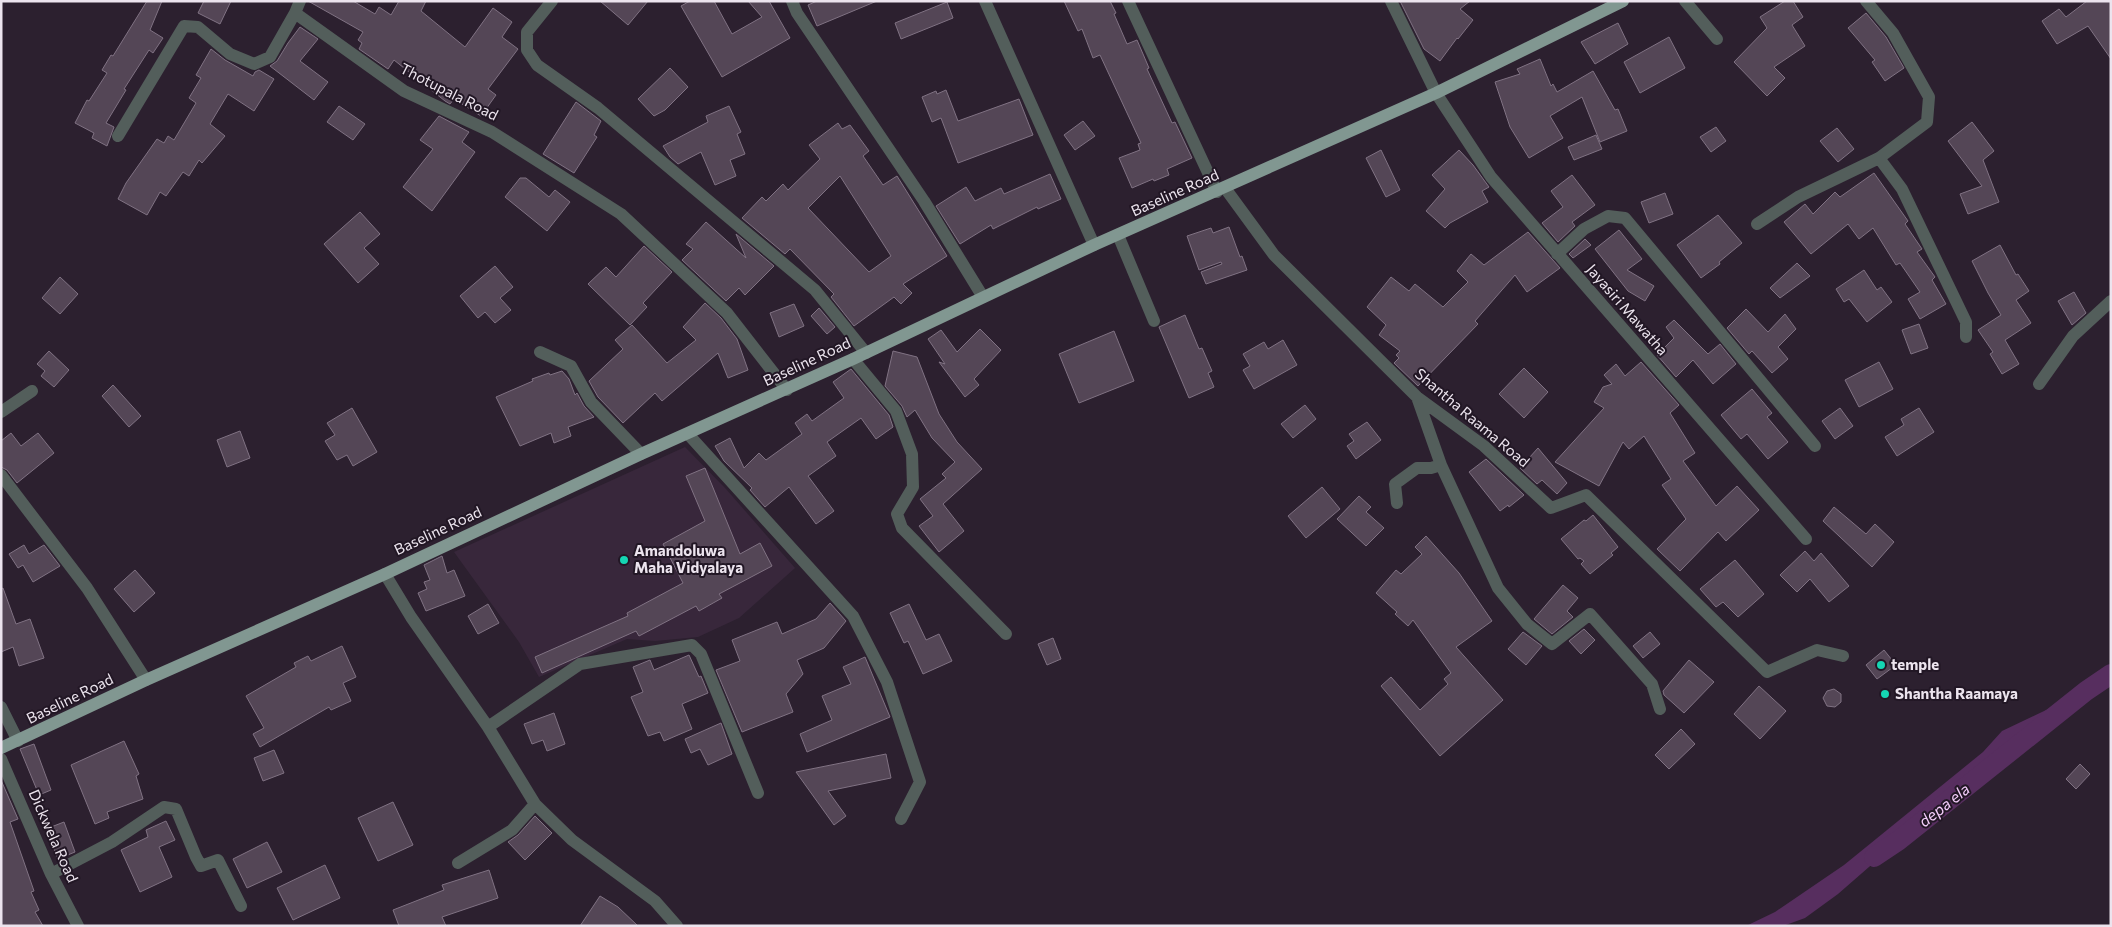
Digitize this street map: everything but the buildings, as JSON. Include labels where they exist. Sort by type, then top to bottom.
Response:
[{"type":"main road","name":"Baseline Road","points":[[1,748],[146,680],[385,574],[642,454],[786,390],[1094,245],[1436,93],[1624,1]]},
{"type":"street","points":[[552,1],[527,32],[527,50],[537,65],[598,108],[815,290],[866,353]]},
{"type":"street","points":[[792,1],[797,13],[924,201],[983,297]]},
{"type":"street","points":[[984,1],[1094,245]]},
{"type":"street","name":"Shantha Raama Road","points":[[1128,1],[1221,190],[1274,255],[1417,397],[1484,446],[1551,508],[1586,495],[1767,672],[1817,650],[1843,656]]},
{"type":"street","name":"Jayasiri Mawatha","points":[[1390,1],[1436,93],[1491,177],[1556,254],[1806,539]]},
{"type":"street","points":[[1685,1],[1717,39]]},
{"type":"street","points":[[1757,224],[1798,196],[1879,158],[1927,122],[1929,97],[1893,33],[1866,1]]},
{"type":"street","name":"Thotupala Road","points":[[118,136],[184,26],[198,27],[230,54],[254,64],[270,57],[298,7],[404,91],[492,132],[621,214],[727,312],[786,390]]},
{"type":"street","points":[[1879,158],[1902,189],[1966,322],[1966,337]]},
{"type":"street","points":[[1556,254],[1584,229],[1608,216],[1625,218],[1815,446]]},
{"type":"street","points":[[1118,235],[1154,321]]},
{"type":"street","points":[[2039,384],[2073,336],[2111,301]]},
{"type":"street","points":[[540,352],[571,366],[591,402],[642,454]]},
{"type":"street","points":[[853,359],[896,410],[912,454],[912,488],[897,514],[902,528],[1006,634]]},
{"type":"street","points":[[1,412],[32,390]]},
{"type":"street","points":[[1417,397],[1441,464],[1498,588],[1527,624],[1552,644],[1590,614],[1652,684],[1660,709]]},
{"type":"street","points":[[688,434],[854,616],[887,682],[920,782],[901,819]]},
{"type":"street","points":[[1396,503],[1395,484],[1417,468],[1431,468],[1441,464]]},
{"type":"street","points":[[1,475],[87,588],[146,680]]},
{"type":"street","points":[[385,574],[411,617],[488,727],[535,804],[572,840],[656,901],[677,926]]},
{"type":"street","points":[[488,727],[580,664],[692,645],[701,654],[758,793]]},
{"type":"street","points":[[1,707],[18,741]]},
{"type":"street","name":"Dickwela Road","points":[[1,759],[51,874],[77,926]]},
{"type":"street","points":[[458,863],[512,830],[535,804]]},
{"type":"street","points":[[51,874],[112,842],[164,807],[176,810],[201,866],[218,860],[241,906]]},
{"type":"shaded area","name":"Amandoluwa Maha Vidyalaya","points":[[685,447],[726,489],[795,568],[739,618],[698,637],[655,641],[627,639],[539,677],[519,642],[454,552]]},
{"type":"shaded area","points":[[2086,691],[2037,728],[2009,745],[1838,894],[1805,918],[1783,926],[1746,926],[1775,912],[1844,865],[1983,752],[2002,731]]},
{"type":"waterway","name":"depa ela","points":[[1874,857],[1898,841],[2086,691],[2111,674]]},
{"type":"place","name":"Amandoluwa Maha Vidyalaya","points":[[624,560]]},
{"type":"place","name":"temple","points":[[1881,665]]},
{"type":"place","name":"Shantha Raamaya","points":[[1885,694]]}]
